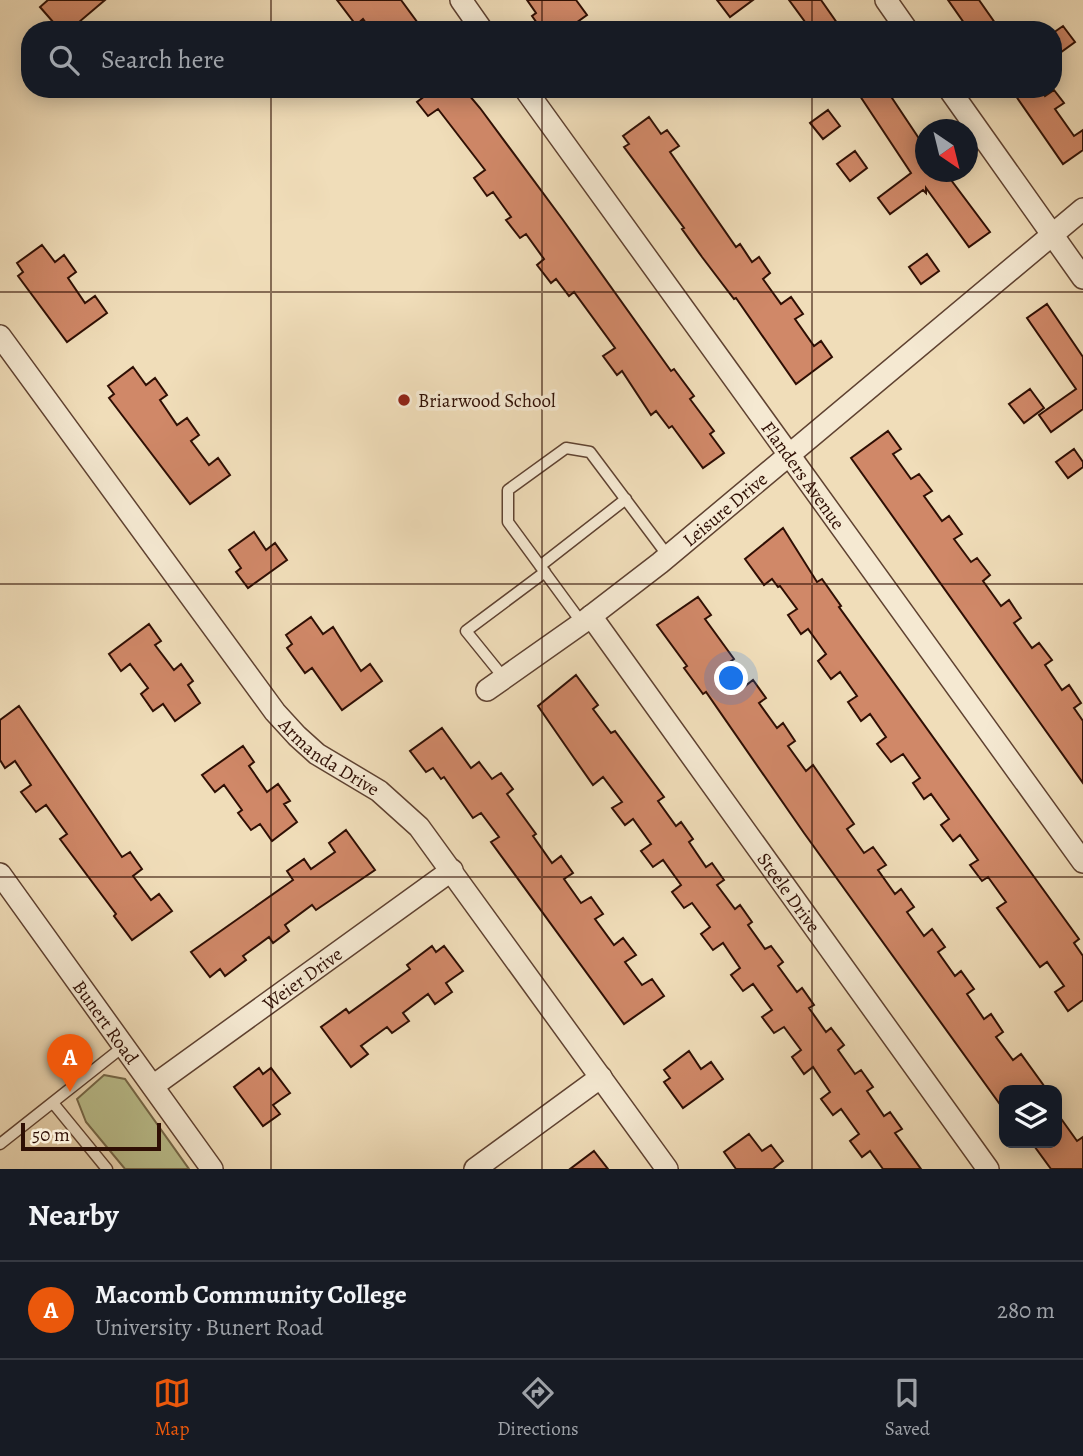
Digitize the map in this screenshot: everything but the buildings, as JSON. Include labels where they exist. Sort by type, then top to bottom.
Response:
[{"type":"street","points":[[461,0],[476,21]]},
{"type":"street","points":[[886,0],[901,21]]},
{"type":"street","name":"Flanders Avenue","points":[[531,98],[1083,862]]},
{"type":"street","points":[[955,98],[1083,278]]},
{"type":"street","name":"Leisure Drive","points":[[496,684],[586,620],[668,556],[1083,209]]},
{"type":"street","name":"Armanda Drive","points":[[0,336],[275,712],[317,754],[379,791],[419,827],[667,1169]]},
{"type":"street","name":"Steele Drive","points":[[586,620],[988,1169]]},
{"type":"street","name":"Weier Drive","points":[[153,1086],[452,870]]},
{"type":"street","name":"Bunert Road","points":[[0,874],[212,1169]]},
{"type":"street","points":[[475,1169],[601,1077]]},
{"type":"lane","points":[[586,620],[508,522],[508,490],[565,448],[590,452],[668,556]]},
{"type":"lane","points":[[496,684],[466,631],[626,499]]},
{"type":"lane","points":[[0,1144],[124,1046]]},
{"type":"lane","points":[[53,1103],[107,1169]]},
{"type":"green space","points":[[104,1075],[125,1079],[189,1169],[125,1169],[86,1122],[77,1099]]},
{"type":"place","name":"Briarwood School","points":[[404,400]]},
{"type":"place","name":"Macomb Community College","points":[[70,1092]]}]
